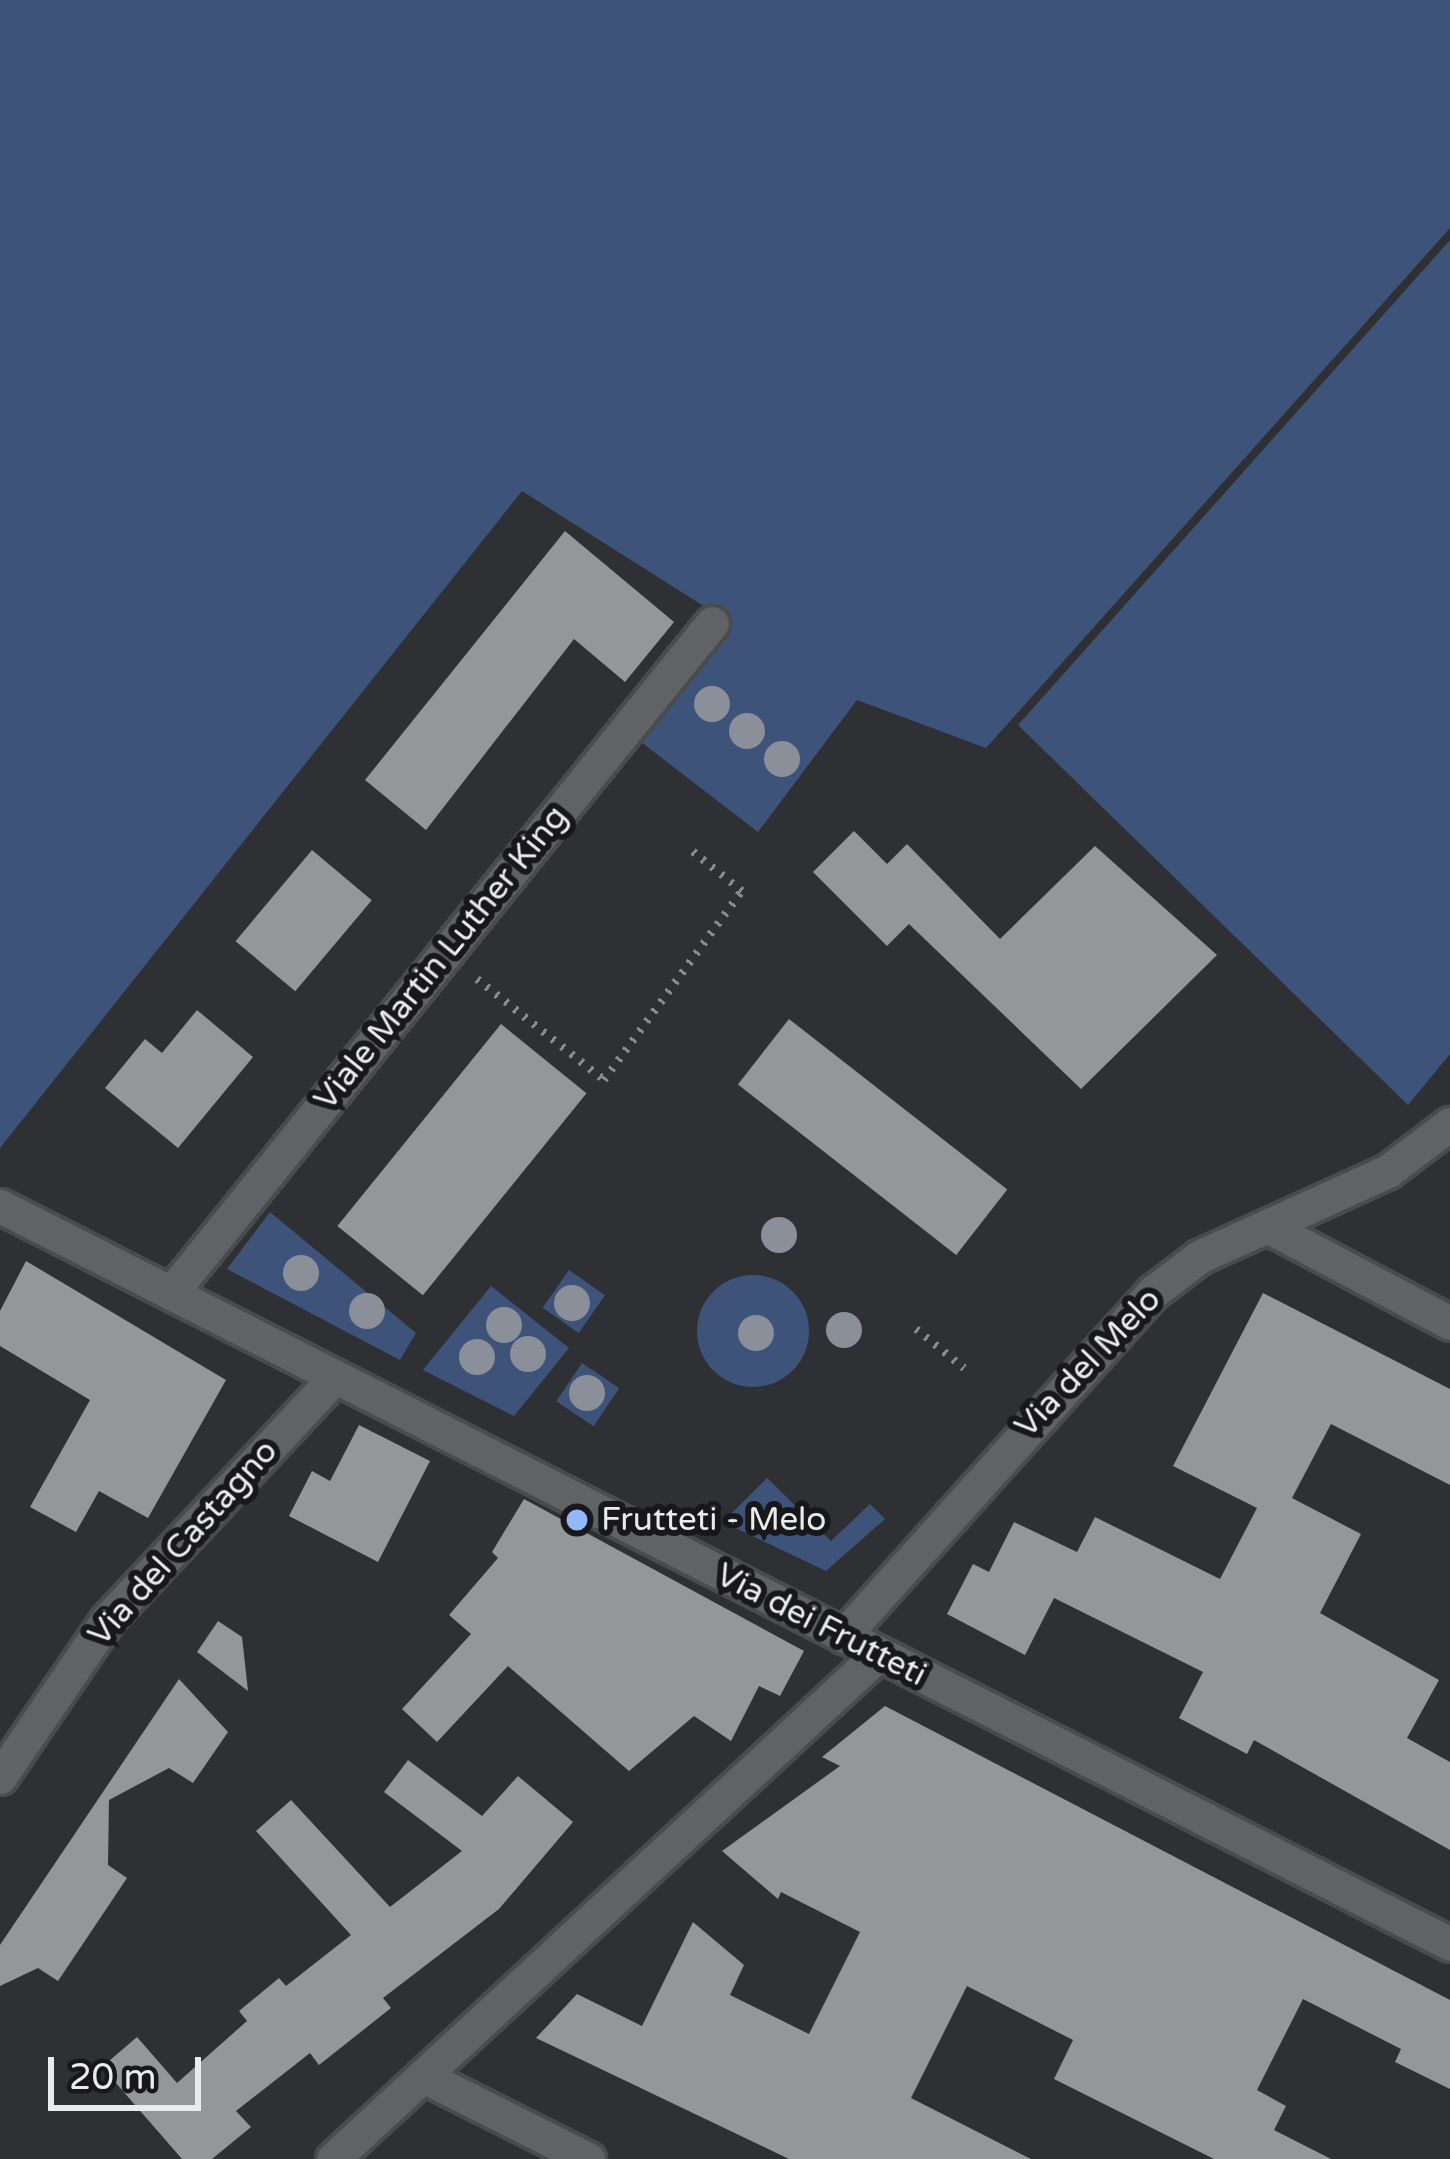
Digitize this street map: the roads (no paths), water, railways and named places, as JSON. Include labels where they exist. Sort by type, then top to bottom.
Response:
[{"type":"street","name":"Viale Martin Luther King","points":[[171,1293],[712,622]]},
{"type":"street","name":"Via del Melo","points":[[843,1636],[1153,1292],[1199,1257],[1388,1171],[1450,1124]]},
{"type":"street","name":"Via dei Frutteti","points":[[0,1206],[1450,1944]]},
{"type":"street","points":[[1267,1226],[1450,1323]]},
{"type":"street","name":"Via del Castagno","points":[[0,1777],[106,1620],[335,1377]]},
{"type":"street","points":[[333,2159],[879,1654]]},
{"type":"street","points":[[423,2076],[587,2159]]},
{"type":"place","name":"Frutteti - Melo","points":[[577,1520]]}]
